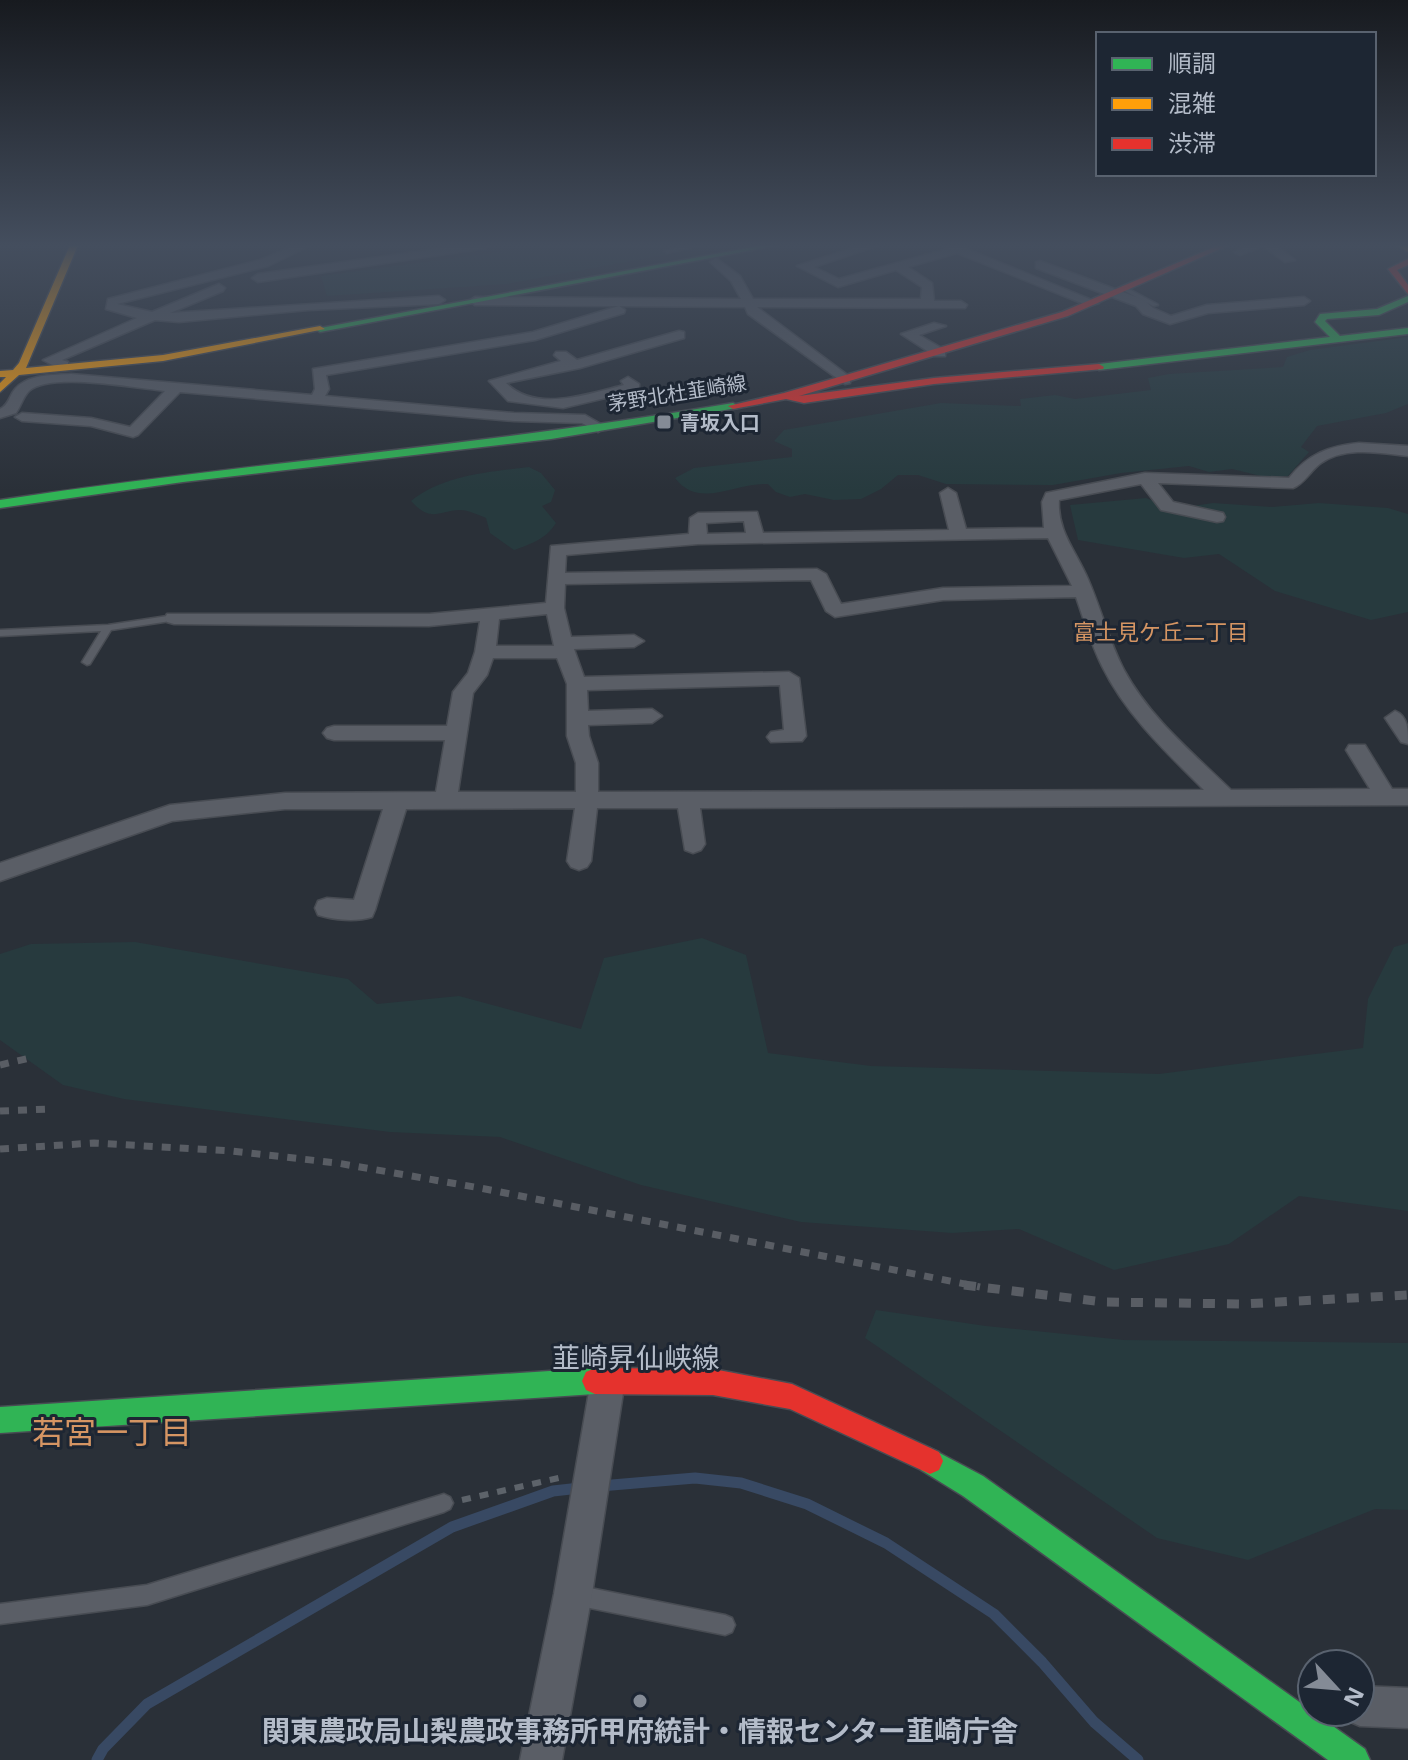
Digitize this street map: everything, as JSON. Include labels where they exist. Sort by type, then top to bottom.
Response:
[{"type":"main road","points":[[0,389],[34,327]]},
{"type":"main road","points":[[13,370],[163,358],[328,327]]},
{"type":"main road","points":[[786,396],[1019,327]]},
{"type":"main road","points":[[1325,327],[1338,339]]},
{"type":"main road","name":"茅野北杜韮崎線","points":[[0,504],[127,484],[598,427],[786,396],[804,400],[934,381],[1131,363],[1408,331]]},
{"type":"main road","name":"韮崎昇仙峡線","points":[[0,1420],[608,1380],[713,1382],[792,1397],[907,1448],[973,1486],[1294,1704],[1354,1760]]},
{"type":"street","points":[[63,365],[50,360],[126,327]]},
{"type":"street","points":[[316,400],[322,389],[318,372],[535,336],[564,327]]},
{"type":"street","points":[[775,327],[845,380]]},
{"type":"street","points":[[935,327],[908,334],[940,353]]},
{"type":"street","points":[[535,336],[550,350],[575,365],[679,335]]},
{"type":"street","points":[[140,357],[220,341]]},
{"type":"street","points":[[572,363],[496,381],[513,398],[566,411],[598,427]]},
{"type":"street","points":[[109,382],[125,369]]},
{"type":"street","points":[[87,374],[109,382]]},
{"type":"street","points":[[176,388],[133,432],[91,422],[22,417],[32,406],[18,393],[45,380],[71,378],[514,417],[566,411],[634,387],[628,381]]},
{"type":"street","points":[[0,414],[11,410],[24,397],[44,386],[58,385]]},
{"type":"street","points":[[1226,798],[1131,700],[1112,667],[1068,554],[1053,533],[1052,496],[1145,478],[1293,483],[1310,461],[1331,449],[1359,446],[1408,451]]},
{"type":"street","points":[[1145,478],[1167,506],[1217,517]]},
{"type":"street","points":[[948,493],[959,534]]},
{"type":"street","points":[[579,861],[587,800],[587,763],[578,736],[577,684],[564,648],[555,608],[557,550],[706,539],[1053,533]]},
{"type":"street","points":[[706,539],[712,574]]},
{"type":"street","points":[[620,577],[624,544]]},
{"type":"street","points":[[556,579],[817,574],[835,611],[943,594],[1082,591]]},
{"type":"street","points":[[174,618],[429,620],[555,608]]},
{"type":"street","points":[[446,800],[463,692],[477,675],[485,652],[490,616]]},
{"type":"street","points":[[485,652],[634,641]]},
{"type":"street","points":[[577,684],[789,678],[795,736],[778,737]]},
{"type":"street","points":[[578,718],[652,716]]},
{"type":"street","points":[[1395,718],[1408,737]]},
{"type":"street","points":[[334,733],[457,733]]},
{"type":"street","points":[[1357,750],[1397,797]]},
{"type":"street","points":[[0,872],[170,813],[285,801],[1397,797]]},
{"type":"street","points":[[688,800],[693,844]]},
{"type":"street","points":[[327,908],[363,910],[397,801]]},
{"type":"street","points":[[541,1760],[573,1594],[608,1380]]},
{"type":"street","points":[[1376,1707],[1408,1708]]},
{"type":"lane","points":[[0,633],[108,628],[174,618]]},
{"type":"lane","points":[[87,662],[108,628]]},
{"type":"lane","points":[[0,1614],[147,1595],[444,1503]]},
{"type":"lane","points":[[573,1594],[725,1625]]},
{"type":"path","points":[[444,1503],[561,1477],[592,1476]]},
{"type":"green space","points":[[1408,337],[1408,404],[1386,413],[1317,426],[1301,447],[1309,452],[1288,476],[1265,477],[1232,469],[1209,472],[1189,466],[1121,473],[1053,485],[946,484],[918,475],[898,475],[881,489],[861,499],[834,500],[805,494],[790,497],[776,492],[768,484],[718,492],[695,492],[675,478],[694,468],[792,457],[792,449],[774,441],[784,430],[941,403],[1021,406],[1020,399],[1055,395],[1075,399],[1151,390],[1148,378],[1283,367],[1287,357],[1310,350]]},
{"type":"green space","points":[[529,467],[541,473],[555,490],[551,502],[542,506],[556,523],[543,537],[514,550],[490,533],[486,518],[463,510],[429,514],[411,501],[452,480]]},
{"type":"green space","points":[[1146,498],[1173,509],[1213,503],[1272,507],[1319,503],[1388,508],[1408,514],[1408,612],[1371,620],[1275,591],[1219,554],[1184,558],[1078,540],[1070,505]]},
{"type":"green space","points":[[702,938],[746,955],[768,1053],[871,1066],[1159,1074],[1363,1048],[1368,999],[1394,947],[1408,943],[1408,1211],[1299,1196],[1229,1244],[1114,1270],[1019,1229],[952,1233],[801,1222],[641,1185],[500,1137],[390,1132],[124,1099],[63,1085],[0,1040],[0,954],[31,944],[135,942],[348,979],[377,1004],[459,996],[581,1029],[604,958]]},
{"type":"green space","points":[[876,1310],[986,1326],[1124,1340],[1408,1343],[1408,1510],[1375,1509],[1248,1560],[1157,1538],[865,1338]]},
{"type":"waterway","points":[[600,1486],[695,1478],[741,1483],[807,1504],[886,1543],[994,1614],[1042,1662],[1094,1722],[1138,1760]]},
{"type":"waterway","points":[[97,1760],[103,1749],[147,1704],[452,1527],[553,1491],[580,1488]]},
{"type":"railway","points":[[0,1065],[34,1057]]},
{"type":"railway","points":[[0,1111],[52,1109]]},
{"type":"railway","points":[[0,1149],[94,1143],[232,1151],[337,1163],[480,1188],[979,1287]]},
{"type":"railway","points":[[964,1285],[979,1287]]},
{"type":"railway","points":[[979,1287],[1103,1302],[1243,1304],[1408,1295]]},
{"type":"traffic: fast","points":[[320,329],[330,327]]},
{"type":"traffic: fast","points":[[1325,327],[1338,339]]},
{"type":"traffic: fast","points":[[1099,367],[1408,331]]},
{"type":"traffic: fast","points":[[0,504],[183,478],[551,435],[733,406]]},
{"type":"traffic: fast","points":[[0,1420],[595,1381]]},
{"type":"traffic: fast","points":[[930,1461],[973,1486],[1354,1760]]},
{"type":"traffic: slow","points":[[0,389],[24,364],[39,327]]},
{"type":"traffic: slow","points":[[0,374],[163,358],[320,329]]},
{"type":"traffic: jam","points":[[786,396],[1020,327]]},
{"type":"traffic: jam","points":[[733,406],[786,396],[804,400],[934,381],[1099,367]]},
{"type":"traffic: jam","points":[[595,1381],[713,1382],[792,1397],[930,1461]]},
{"type":"place","name":"青坂入口","points":[[664,422]]},
{"type":"place","name":"関東農政局山梨農政事務所甲府統計・情報センター韮崎庁舎","points":[[640,1701]]},
{"type":"district","name":"富士見ケ丘二丁目","points":[[1161,631]]},
{"type":"district","name":"若宮一丁目","points":[[112,1431]]}]
